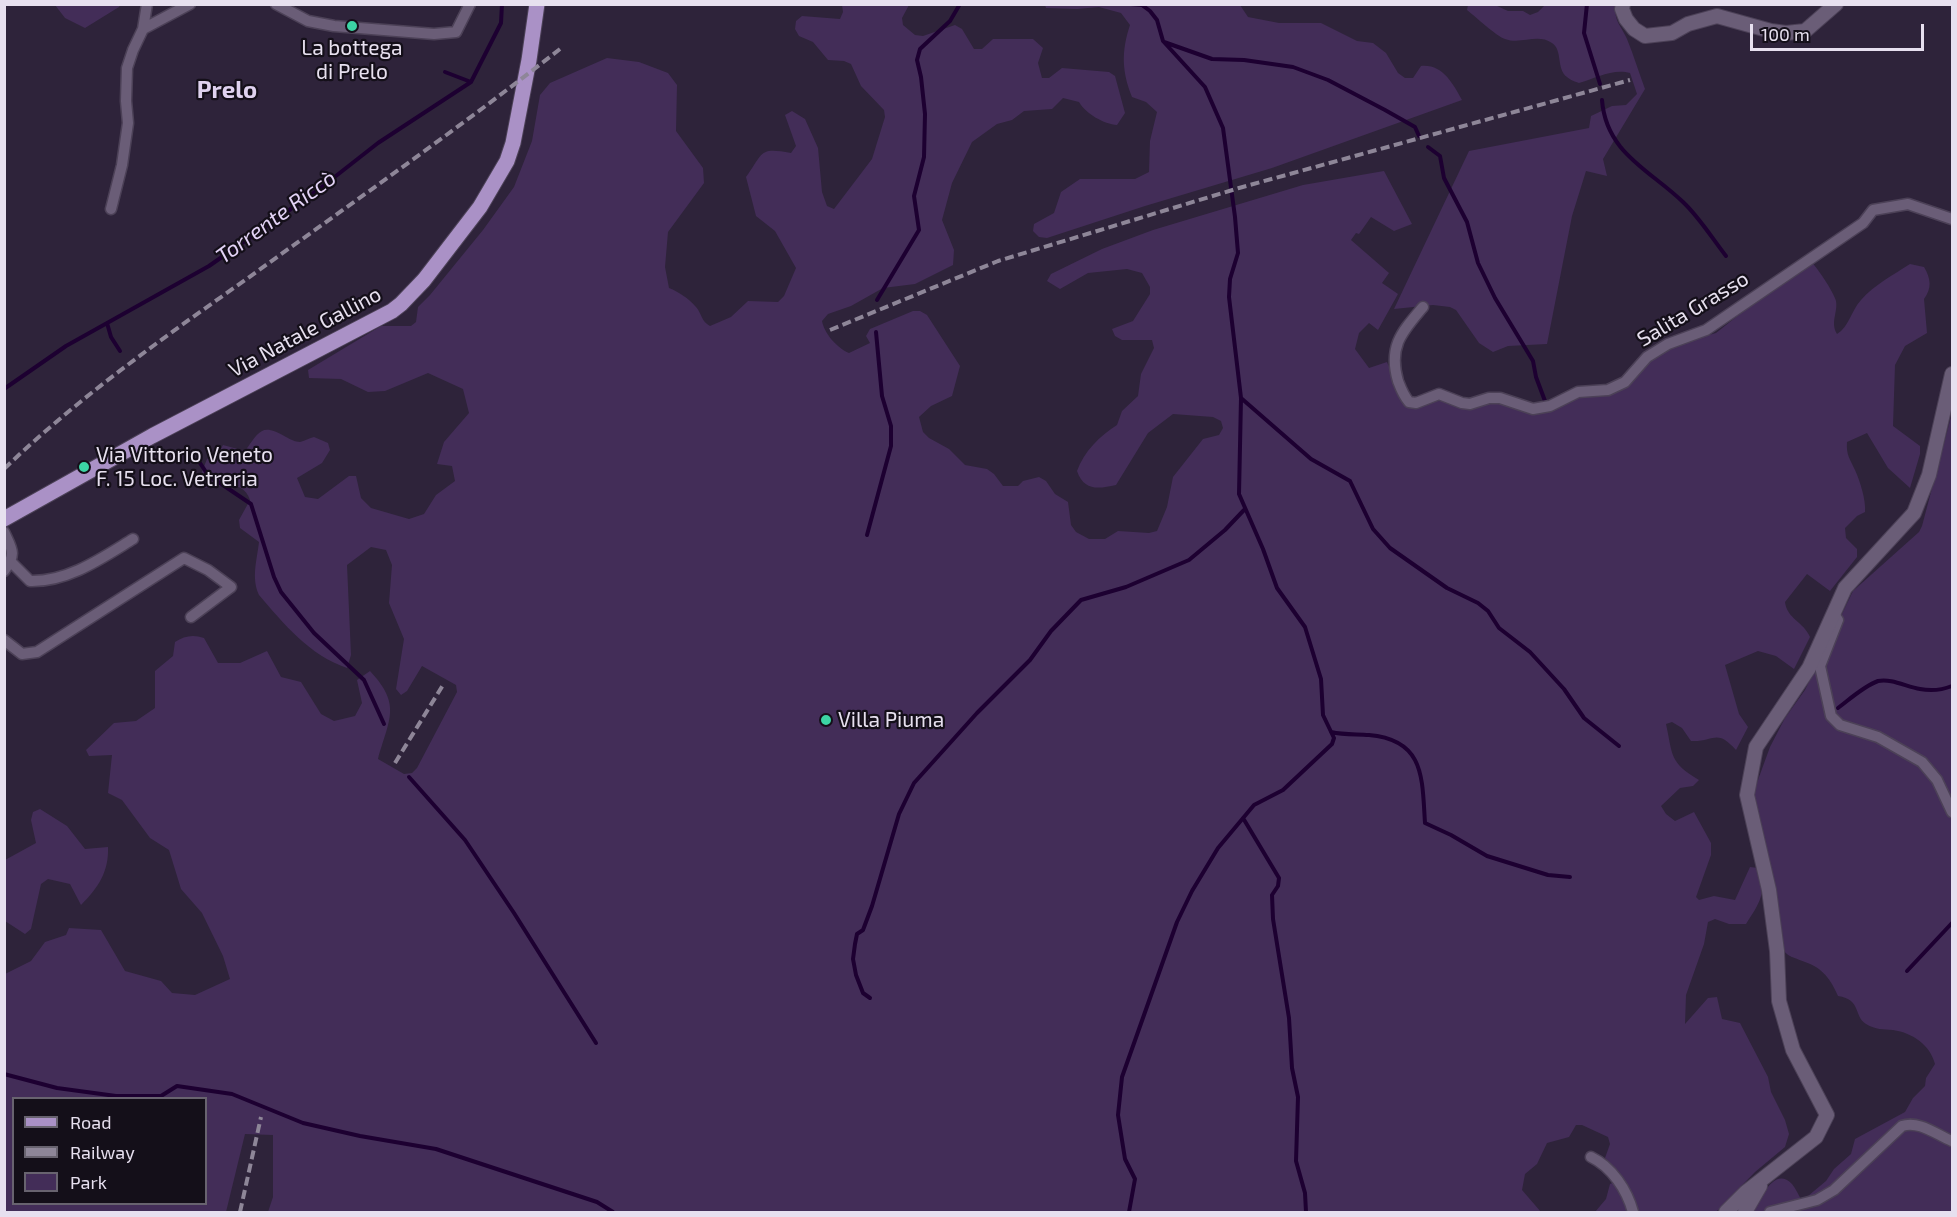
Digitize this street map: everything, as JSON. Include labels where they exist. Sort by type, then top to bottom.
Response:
[{"type":"main road","name":"Via Natale Gallino","points":[[4,519],[152,436],[392,311],[410,296],[480,207],[507,161],[513,143],[529,60],[537,4]]},
{"type":"street","points":[[111,209],[122,165],[128,123],[127,68],[143,29],[147,4]]},
{"type":"street","points":[[143,29],[190,4]]},
{"type":"street","points":[[276,4],[308,21],[334,26],[434,34],[456,32],[470,4]]},
{"type":"street","points":[[1623,4],[1622,9],[1626,19],[1634,29],[1645,36],[1672,33],[1688,24],[1717,16],[1771,31],[1786,33],[1805,31],[1836,4]]},
{"type":"street","name":"Salita Grasso","points":[[1423,307],[1403,331],[1393,360],[1403,395],[1409,402],[1416,403],[1439,394],[1470,404],[1489,398],[1500,398],[1533,409],[1550,406],[1578,392],[1608,390],[1624,382],[1647,357],[1668,344],[1706,330],[1863,223],[1873,210],[1908,204],[1953,219]]},
{"type":"street","points":[[1726,1212],[1746,1192],[1816,1137],[1827,1115],[1793,1050],[1779,1001],[1777,951],[1769,890],[1747,795],[1756,747],[1809,668],[1845,588],[1914,513],[1929,475],[1953,374]]},
{"type":"street","points":[[4,532],[13,552],[8,567],[30,582],[48,582],[93,564],[133,539]]},
{"type":"street","points":[[4,640],[22,654],[37,652],[184,558],[208,570],[231,587],[191,616]]},
{"type":"street","points":[[1833,614],[1838,620],[1821,666],[1834,722],[1846,729],[1878,737],[1922,762],[1937,780],[1953,812]]},
{"type":"street","points":[[1770,1212],[1817,1200],[1834,1190],[1902,1126],[1909,1124],[1923,1127],[1953,1141]]},
{"type":"street","points":[[1591,1157],[1604,1163],[1617,1180],[1633,1212]]},
{"type":"street","points":[[1745,1212],[1766,1177]]},
{"type":"green space","points":[[55,5],[120,5],[85,28],[65,18]]},
{"type":"green space","points":[[842,5],[909,5],[902,18],[903,25],[915,35],[923,36],[955,25],[962,29],[974,49],[982,49],[993,39],[1033,39],[1043,48],[1038,63],[1042,78],[1049,78],[1062,68],[1109,72],[1115,76],[1125,113],[1117,125],[1096,118],[1079,102],[1063,98],[1052,109],[1024,111],[1012,120],[997,124],[972,142],[952,183],[942,220],[954,250],[953,265],[915,284],[883,288],[851,306],[828,314],[822,321],[832,340],[849,353],[870,343],[866,336],[870,329],[913,311],[920,311],[927,315],[960,366],[952,396],[931,406],[919,417],[923,432],[949,449],[965,465],[987,469],[1003,486],[1018,486],[1023,481],[1039,477],[1046,481],[1055,494],[1068,502],[1071,525],[1076,532],[1089,539],[1105,539],[1118,531],[1149,533],[1157,531],[1167,507],[1173,477],[1203,439],[1219,435],[1223,428],[1221,421],[1213,417],[1173,414],[1148,433],[1116,485],[1092,487],[1080,478],[1077,471],[1088,451],[1117,425],[1122,411],[1138,396],[1141,374],[1154,348],[1152,340],[1122,340],[1115,336],[1112,329],[1133,321],[1150,294],[1150,287],[1142,273],[1127,269],[1088,273],[1060,289],[1047,281],[1051,274],[1102,249],[1153,230],[1303,185],[1384,171],[1412,224],[1394,231],[1371,217],[1359,234],[1356,233],[1351,240],[1389,273],[1382,283],[1398,294],[1378,330],[1369,323],[1359,333],[1355,349],[1369,368],[1387,362],[1404,404],[1435,398],[1496,401],[1527,411],[1577,396],[1611,393],[1657,355],[1687,341],[1716,333],[1809,259],[1835,297],[1834,325],[1837,334],[1861,300],[1878,285],[1910,264],[1924,267],[1930,283],[1924,299],[1927,333],[1905,346],[1895,365],[1893,426],[1920,446],[1920,454],[1910,488],[1888,468],[1867,433],[1847,442],[1848,454],[1861,485],[1865,507],[1865,512],[1857,516],[1845,528],[1846,538],[1857,549],[1857,557],[1830,591],[1807,574],[1785,602],[1789,613],[1810,637],[1794,669],[1776,656],[1758,651],[1725,665],[1739,714],[1748,727],[1736,750],[1724,739],[1719,738],[1691,741],[1682,728],[1672,722],[1666,724],[1677,763],[1699,780],[1693,786],[1680,788],[1661,806],[1666,814],[1675,821],[1694,812],[1711,843],[1711,855],[1696,897],[1699,900],[1714,896],[1735,900],[1750,867],[1758,868],[1762,884],[1761,897],[1746,924],[1729,924],[1715,919],[1708,922],[1704,944],[1686,995],[1685,1024],[1708,998],[1717,997],[1722,1019],[1740,1023],[1768,1077],[1771,1092],[1785,1120],[1789,1134],[1785,1147],[1755,1172],[1716,1212],[1595,1212],[1606,1199],[1610,1184],[1621,1179],[1605,1158],[1610,1144],[1608,1137],[1582,1125],[1576,1125],[1569,1137],[1547,1143],[1537,1164],[1525,1174],[1522,1190],[1541,1212],[268,1212],[273,1197],[273,1135],[245,1134],[226,1212],[5,1212],[5,974],[31,961],[45,942],[66,935],[69,928],[101,930],[125,971],[161,981],[172,993],[195,995],[230,979],[223,956],[202,913],[181,889],[169,850],[150,838],[122,800],[108,793],[112,755],[89,756],[86,750],[114,723],[136,721],[155,708],[155,671],[173,656],[175,642],[189,636],[204,638],[218,663],[240,663],[267,651],[281,677],[301,682],[321,714],[334,721],[355,716],[362,703],[357,680],[370,671],[386,693],[390,713],[378,759],[404,774],[412,773],[417,768],[457,692],[456,685],[422,666],[407,691],[401,695],[396,689],[404,639],[389,603],[392,565],[386,550],[371,547],[347,565],[351,655],[347,668],[321,655],[298,637],[259,595],[255,582],[255,569],[259,542],[240,528],[239,520],[250,500],[247,493],[231,485],[204,488],[198,482],[207,459],[219,452],[223,445],[245,451],[258,434],[266,430],[272,430],[298,442],[314,437],[328,443],[330,450],[322,463],[297,478],[305,497],[318,499],[349,476],[356,476],[361,498],[371,508],[409,519],[424,514],[436,495],[455,481],[452,466],[437,464],[444,442],[469,413],[463,389],[428,373],[385,391],[368,392],[341,379],[309,378],[308,370],[381,326],[411,326],[416,322],[418,307],[483,230],[514,187],[532,141],[540,95],[550,83],[607,58],[639,62],[668,73],[677,85],[676,131],[703,168],[704,183],[668,232],[665,267],[669,288],[690,301],[710,326],[731,317],[748,301],[778,302],[784,296],[796,268],[775,231],[756,216],[746,177],[763,153],[773,151],[791,153],[796,146],[785,115],[792,111],[805,119],[818,148],[822,192],[827,206],[834,209],[872,159],[885,117],[884,110],[861,86],[851,64],[828,60],[813,42],[799,36],[795,29],[796,21],[802,16],[840,19],[843,12]]},
{"type":"green space","points":[[1045,5],[1240,5],[1248,17],[1279,23],[1321,23],[1357,41],[1373,43],[1386,53],[1398,73],[1405,78],[1413,78],[1421,66],[1435,68],[1446,76],[1462,100],[1272,168],[1047,238],[1039,237],[1033,231],[1034,224],[1054,213],[1061,192],[1080,179],[1135,179],[1149,172],[1150,141],[1157,112],[1146,102],[1132,97],[1126,79],[1124,62],[1125,44],[1130,25],[1121,13],[1099,7],[1046,8]]},
{"type":"green space","points":[[1468,5],[1495,5],[1508,11],[1523,11],[1530,15],[1538,12],[1545,5],[1616,5],[1617,19],[1627,39],[1645,89],[1603,159],[1607,176],[1586,171],[1572,216],[1547,344],[1508,346],[1493,352],[1479,343],[1456,310],[1450,307],[1433,305],[1394,309],[1469,151],[1589,128],[1591,116],[1612,106],[1626,105],[1637,94],[1630,73],[1611,73],[1579,83],[1571,80],[1564,74],[1557,50],[1552,43],[1541,39],[1517,41],[1505,39],[1467,10]]},
{"type":"green space","points":[[1952,413],[1952,1212],[1754,1212],[1768,1186],[1779,1179],[1785,1179],[1792,1184],[1802,1201],[1826,1181],[1834,1169],[1851,1154],[1855,1139],[1905,1112],[1913,1098],[1925,1086],[1926,1078],[1935,1064],[1933,1057],[1920,1041],[1907,1034],[1866,1024],[1851,1001],[1838,996],[1822,971],[1789,956],[1780,948],[1754,804],[1755,788],[1770,747],[1785,718],[1805,690],[1853,591],[1919,532]]},
{"type":"green space","points":[[40,809],[67,826],[85,849],[108,847],[108,856],[101,879],[81,905],[70,884],[48,879],[41,884],[31,929],[25,934],[5,921],[5,860],[36,843],[31,820],[33,812]]},
{"type":"waterway","name":"Torrente Riccò","points":[[4,389],[66,346],[209,266],[318,190],[378,143],[471,82],[501,23],[502,4]]},
{"type":"waterway","points":[[877,300],[919,230],[914,196],[924,157],[925,114],[917,60],[920,49],[950,21],[960,4]]},
{"type":"waterway","points":[[1129,1212],[1135,1179],[1125,1159],[1118,1115],[1122,1077],[1177,922],[1192,891],[1218,848],[1254,805],[1283,790],[1332,744],[1334,738],[1323,715],[1321,679],[1305,627],[1277,588],[1239,494],[1241,398],[1229,297],[1230,279],[1238,253],[1223,128],[1205,87],[1163,41],[1157,20],[1142,5],[1131,4]]},
{"type":"waterway","points":[[1587,4],[1584,33],[1600,84]]},
{"type":"waterway","points":[[1164,42],[1212,59],[1244,60],[1293,67],[1328,80],[1385,110],[1415,127],[1419,136]]},
{"type":"waterway","points":[[445,72],[471,82]]},
{"type":"waterway","points":[[1602,100],[1605,118],[1621,147],[1689,208],[1726,256]]},
{"type":"waterway","points":[[1428,147],[1440,156],[1444,178],[1467,222],[1478,263],[1495,298],[1533,361],[1545,401]]},
{"type":"waterway","points":[[107,323],[111,337],[120,351]]},
{"type":"waterway","points":[[867,535],[891,446],[891,426],[882,396],[876,332]]},
{"type":"waterway","points":[[1241,398],[1311,459],[1350,481],[1373,529],[1390,548],[1447,588],[1478,603],[1488,611],[1499,628],[1530,652],[1564,689],[1584,718],[1619,746]]},
{"type":"waterway","points":[[200,463],[208,475],[251,504],[281,592],[314,633],[364,680],[384,724]]},
{"type":"waterway","points":[[870,998],[863,993],[856,975],[853,959],[857,934],[863,930],[899,814],[914,783],[977,713],[1030,660],[1051,631],[1081,600],[1126,587],[1189,560],[1225,530],[1244,510]]},
{"type":"waterway","points":[[1838,708],[1862,689],[1883,680],[1928,690],[1952,686]]},
{"type":"waterway","points":[[1331,732],[1387,738],[1411,753],[1421,777],[1425,823],[1487,856],[1548,875],[1570,877]]},
{"type":"waterway","points":[[409,777],[465,840],[596,1043]]},
{"type":"waterway","points":[[1243,818],[1279,878],[1278,886],[1272,895],[1273,919],[1289,1018],[1292,1068],[1298,1097],[1296,1161],[1305,1193],[1306,1212]]},
{"type":"waterway","points":[[1907,971],[1952,923]]},
{"type":"waterway","points":[[4,1074],[57,1088],[116,1096],[161,1096],[177,1086],[232,1094],[303,1123],[360,1136],[436,1149],[597,1202],[613,1212]]},
{"type":"railway","points":[[4,469],[62,417],[122,369],[366,194],[560,49]]},
{"type":"railway","points":[[830,330],[998,261],[1239,188],[1630,80]]},
{"type":"railway","points":[[395,763],[443,685]]},
{"type":"railway","points":[[240,1212],[261,1117]]},
{"type":"place","name":"La bottega di Prelo","points":[[352,26]]},
{"type":"place","name":"Via Vittorio Veneto F. 15 Loc. Vetreria","points":[[84,467]]},
{"type":"place","name":"Villa Piuma","points":[[826,720]]},
{"type":"district","name":"Prelo","points":[[227,90]]}]
